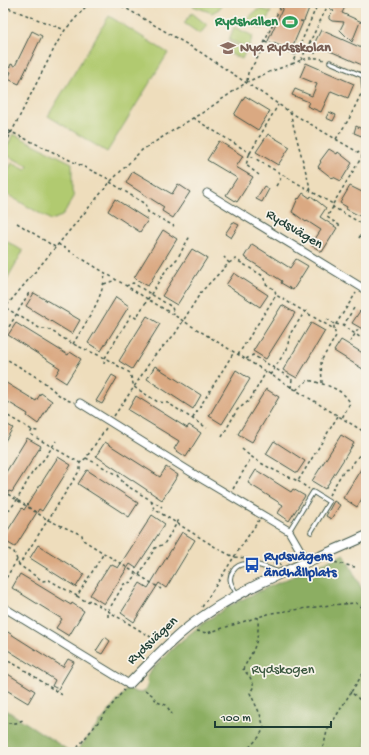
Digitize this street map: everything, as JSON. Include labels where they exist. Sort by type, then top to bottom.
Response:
[{"type":"street","name":"Rydsvägen","points":[[207,193],[363,288]]},
{"type":"street","points":[[80,403],[289,531],[307,562]]},
{"type":"street","name":"Rydsvägen","points":[[3,607],[129,684],[167,645],[204,615],[238,595],[282,573],[366,536]]},
{"type":"lane","points":[[330,62],[363,76]]},
{"type":"lane","points":[[365,89],[363,76],[366,69]]},
{"type":"lane","points":[[289,531],[313,492],[329,502],[311,532]]},
{"type":"lane","points":[[238,595],[230,579],[232,572],[238,565],[245,563],[282,573]]},
{"type":"path","points":[[3,149],[64,30],[89,3]]},
{"type":"path","points":[[117,3],[200,52],[290,112],[366,157]]},
{"type":"path","points":[[247,82],[248,73],[258,57],[282,3]]},
{"type":"path","points":[[292,64],[318,3]]},
{"type":"path","points":[[301,60],[329,3]]},
{"type":"path","points":[[3,6],[64,30]]},
{"type":"path","points":[[310,40],[316,56]]},
{"type":"path","points":[[265,42],[296,55]]},
{"type":"path","points":[[3,310],[110,182],[142,150],[223,100],[247,82],[263,74],[316,56],[330,62]]},
{"type":"path","points":[[335,139],[349,119],[365,89]]},
{"type":"path","points":[[259,175],[246,165],[250,154],[279,104]]},
{"type":"path","points":[[290,112],[311,191]]},
{"type":"path","points":[[193,118],[366,226],[359,238]]},
{"type":"path","points":[[3,128],[112,180]]},
{"type":"path","points":[[3,137],[12,131]]},
{"type":"path","points":[[342,227],[327,217],[363,155]]},
{"type":"path","points":[[276,186],[283,175]]},
{"type":"path","points":[[110,182],[145,204],[148,212],[174,226]]},
{"type":"path","points":[[17,223],[55,247]]},
{"type":"path","points":[[104,364],[105,358],[131,316],[136,318],[166,270],[177,259],[190,236]]},
{"type":"path","points":[[58,244],[366,433]]},
{"type":"path","points":[[224,257],[230,263]]},
{"type":"path","points":[[19,565],[80,470],[80,464],[86,458],[154,356],[167,344],[184,321],[201,292],[235,259],[263,276],[266,284],[275,290],[276,295],[304,313],[334,329]]},
{"type":"path","points":[[73,344],[96,304],[104,284],[104,272]]},
{"type":"path","points":[[104,284],[117,280]]},
{"type":"path","points":[[126,286],[133,283],[172,307],[174,314]]},
{"type":"path","points":[[322,384],[321,361],[336,336],[334,329],[335,324],[363,288]]},
{"type":"path","points":[[6,332],[30,291]]},
{"type":"path","points":[[238,354],[276,295]]},
{"type":"path","points":[[6,307],[41,329],[48,329],[73,344],[105,358],[130,373],[134,387],[158,402],[168,403],[208,428]]},
{"type":"path","points":[[270,375],[287,349],[290,334],[309,308]]},
{"type":"path","points":[[343,326],[354,308]]},
{"type":"path","points":[[327,319],[356,333],[366,341]]},
{"type":"path","points":[[350,342],[359,328]]},
{"type":"path","points":[[193,418],[234,352]]},
{"type":"path","points":[[246,359],[253,355],[292,379],[291,388]]},
{"type":"path","points":[[3,357],[39,379],[71,402],[80,403]]},
{"type":"path","points":[[222,437],[237,410],[250,400],[266,372]]},
{"type":"path","points":[[296,390],[308,380],[340,391],[348,398],[350,403],[342,418]]},
{"type":"path","points":[[3,413],[32,430],[38,431]]},
{"type":"path","points":[[298,481],[338,416]]},
{"type":"path","points":[[362,430],[366,423]]},
{"type":"path","points":[[32,430],[30,434],[80,464]]},
{"type":"path","points":[[3,514],[11,508],[17,500],[32,473],[45,458],[56,441]]},
{"type":"path","points":[[326,500],[344,470],[349,469],[366,446]]},
{"type":"path","points":[[242,449],[252,458],[298,481],[313,492]]},
{"type":"path","points":[[86,458],[118,475],[124,484],[162,507]]},
{"type":"path","points":[[229,495],[252,458]]},
{"type":"path","points":[[3,491],[48,520],[82,535],[83,540],[161,589]]},
{"type":"path","points":[[151,500],[154,509],[220,550],[234,557],[249,558]]},
{"type":"path","points":[[200,610],[262,515]]},
{"type":"path","points":[[108,617],[108,611],[124,584],[131,582],[138,575],[155,548],[164,544],[180,518]]},
{"type":"path","points":[[3,546],[14,552],[19,565],[43,581],[49,580],[87,602],[90,600],[160,642]]},
{"type":"path","points":[[77,596],[104,553]]},
{"type":"path","points":[[332,557],[325,560],[355,567]]},
{"type":"path","points":[[3,583],[17,560]]},
{"type":"path","points":[[194,629],[207,633],[271,613],[348,603],[356,603],[366,611]]},
{"type":"path","points":[[245,752],[259,737],[264,728],[260,714],[250,693],[254,686],[250,677],[243,669],[256,646],[259,632],[258,617]]},
{"type":"path","points":[[3,659],[16,664],[64,696]]},
{"type":"path","points":[[319,752],[324,745],[327,731],[366,669]]},
{"type":"path","points":[[74,752],[129,684]]},
{"type":"path","points":[[145,690],[152,695],[157,702],[166,705],[172,714]]},
{"type":"path","points":[[351,692],[366,703]]},
{"type":"path","points":[[3,725],[5,723],[16,723],[24,719]]},
{"type":"green space","points":[[195,3],[222,3],[219,9],[212,13],[193,6]]},
{"type":"green space","points":[[261,9],[271,12],[262,29],[250,24],[247,19],[257,10]]},
{"type":"green space","points":[[192,13],[207,25],[200,34],[184,23]]},
{"type":"green space","points":[[109,16],[168,53],[107,152],[48,116]]},
{"type":"green space","points":[[234,27],[253,36],[248,48],[229,40]]},
{"type":"green space","points":[[229,42],[246,50],[242,59],[224,51]]},
{"type":"green space","points":[[13,134],[72,163],[72,191],[74,197],[62,216],[51,220],[3,192],[3,179],[12,163],[26,170],[28,166],[4,154]]},
{"type":"green space","points":[[3,239],[23,251],[3,286]]},
{"type":"green space","name":"Rydskogen","points":[[344,554],[366,597],[366,752],[76,752],[128,688],[135,692],[142,693],[147,686],[147,676],[156,665],[178,644],[203,624],[241,600]]},
{"type":"green space","points":[[3,708],[71,752],[3,752]]},
{"type":"building","name":"Rydshallen","points":[[285,3],[311,3],[304,21],[300,21],[303,22],[291,50],[268,41]]},
{"type":"building","points":[[333,3],[345,7],[342,13],[362,22],[360,22],[352,42],[340,30],[344,22],[332,21],[329,19],[329,16],[334,11],[330,9]]},
{"type":"building","points":[[321,30],[366,50],[366,55],[362,65],[314,44]]},
{"type":"building","points":[[32,31],[42,36],[19,84],[8,79],[11,72],[8,71],[11,64],[15,66]]},
{"type":"building","points":[[306,63],[354,84],[348,98],[331,91],[321,112],[307,106],[309,102],[292,95],[295,89],[312,96],[317,84],[300,77]]},
{"type":"building","points":[[245,96],[270,111],[258,130],[234,115]]},
{"type":"building","points":[[329,112],[336,115],[333,121],[326,118]]},
{"type":"building","points":[[356,126],[366,131],[364,137],[354,133]]},
{"type":"building","points":[[268,134],[290,147],[278,165],[256,152]]},
{"type":"building","points":[[219,141],[243,156],[236,167],[253,177],[237,202],[226,195],[237,178],[207,160]]},
{"type":"building","points":[[329,149],[337,154],[338,152],[352,163],[341,181],[333,177],[332,178],[318,167],[321,162],[320,161]]},
{"type":"building","points":[[133,171],[172,194],[178,184],[190,192],[173,218],[162,211],[164,207],[126,183]]},
{"type":"building","points":[[264,186],[269,189],[262,202],[256,199]]},
{"type":"building","points":[[350,186],[366,194],[366,211],[362,217],[346,209],[347,207],[340,203]]},
{"type":"building","points":[[303,193],[310,198],[311,196],[326,208],[320,217],[337,228],[322,252],[311,245],[321,230],[292,212],[298,198],[299,199]]},
{"type":"building","points":[[115,199],[148,220],[140,232],[108,211]]},
{"type":"building","points":[[233,222],[239,225],[231,238],[225,234]]},
{"type":"building","points":[[163,230],[177,239],[148,286],[134,278]]},
{"type":"building","points":[[252,244],[290,268],[296,259],[308,266],[293,290],[281,283],[282,281],[244,257]]},
{"type":"building","points":[[192,249],[207,258],[177,305],[162,296]]},
{"type":"building","points":[[234,273],[268,295],[260,307],[226,285]]},
{"type":"building","points":[[34,293],[80,320],[72,334],[26,306]]},
{"type":"building","points":[[116,297],[129,306],[101,351],[88,343]]},
{"type":"building","points":[[282,305],[295,313],[266,359],[253,351]]},
{"type":"building","points":[[360,311],[366,315],[366,331],[352,323]]},
{"type":"building","points":[[147,316],[160,324],[132,369],[119,361]]},
{"type":"building","points":[[16,323],[68,355],[70,352],[81,359],[66,383],[55,376],[60,368],[8,335]]},
{"type":"building","points":[[311,323],[325,331],[297,378],[283,370]]},
{"type":"building","points":[[341,340],[366,355],[366,371],[334,351]]},
{"type":"building","points":[[155,366],[201,395],[193,409],[147,379]]},
{"type":"building","points":[[236,370],[250,379],[222,424],[209,416]]},
{"type":"building","points":[[112,375],[117,378],[102,404],[96,401]]},
{"type":"building","points":[[3,381],[36,401],[41,393],[52,401],[38,424],[27,416],[28,414],[3,399]]},
{"type":"building","points":[[266,389],[279,397],[252,442],[238,434]]},
{"type":"building","points":[[136,396],[187,428],[189,425],[201,433],[186,457],[174,449],[179,441],[128,410]]},
{"type":"building","points":[[3,422],[13,428],[3,444]]},
{"type":"building","points":[[341,435],[354,443],[325,489],[312,481]]},
{"type":"building","points":[[27,438],[41,446],[12,492],[9,491],[3,500],[3,477]]},
{"type":"building","points":[[274,441],[305,461],[297,473],[266,454]]},
{"type":"building","points":[[105,442],[160,477],[166,467],[178,475],[162,500],[96,456]]},
{"type":"building","points":[[58,457],[71,465],[42,511],[39,509],[15,547],[3,540],[3,538],[22,508],[24,510]]},
{"type":"building","points":[[366,461],[366,492],[357,507],[343,498]]},
{"type":"building","points":[[87,470],[138,503],[129,517],[78,484]]},
{"type":"building","points":[[256,470],[291,492],[293,489],[305,496],[289,521],[278,513],[283,505],[248,483]]},
{"type":"building","points":[[334,501],[340,505],[331,519],[326,516]]},
{"type":"building","points":[[152,515],[165,524],[136,568],[130,564],[104,604],[90,595],[110,564],[118,568]]},
{"type":"building","points":[[182,532],[195,540],[166,588],[159,583],[134,622],[121,613],[140,583],[148,588]]},
{"type":"building","points":[[38,545],[84,574],[76,587],[30,558]]},
{"type":"building","points":[[20,574],[71,605],[72,603],[84,611],[69,636],[56,628],[62,619],[12,588]]},
{"type":"building","points":[[3,629],[63,667],[68,659],[74,662],[58,689],[52,686],[55,680],[3,647]]},
{"type":"building","points":[[105,637],[110,641],[102,654],[96,651]]},
{"type":"building","points":[[3,671],[35,691],[28,703],[3,688]]},
{"type":"place","name":"Rydshallen","points":[[290,22]]},
{"type":"place","name":"Nya Rydsskolan","points":[[228,48]]},
{"type":"place","name":"Rydsvägens ändhållplats","points":[[252,565]]}]
